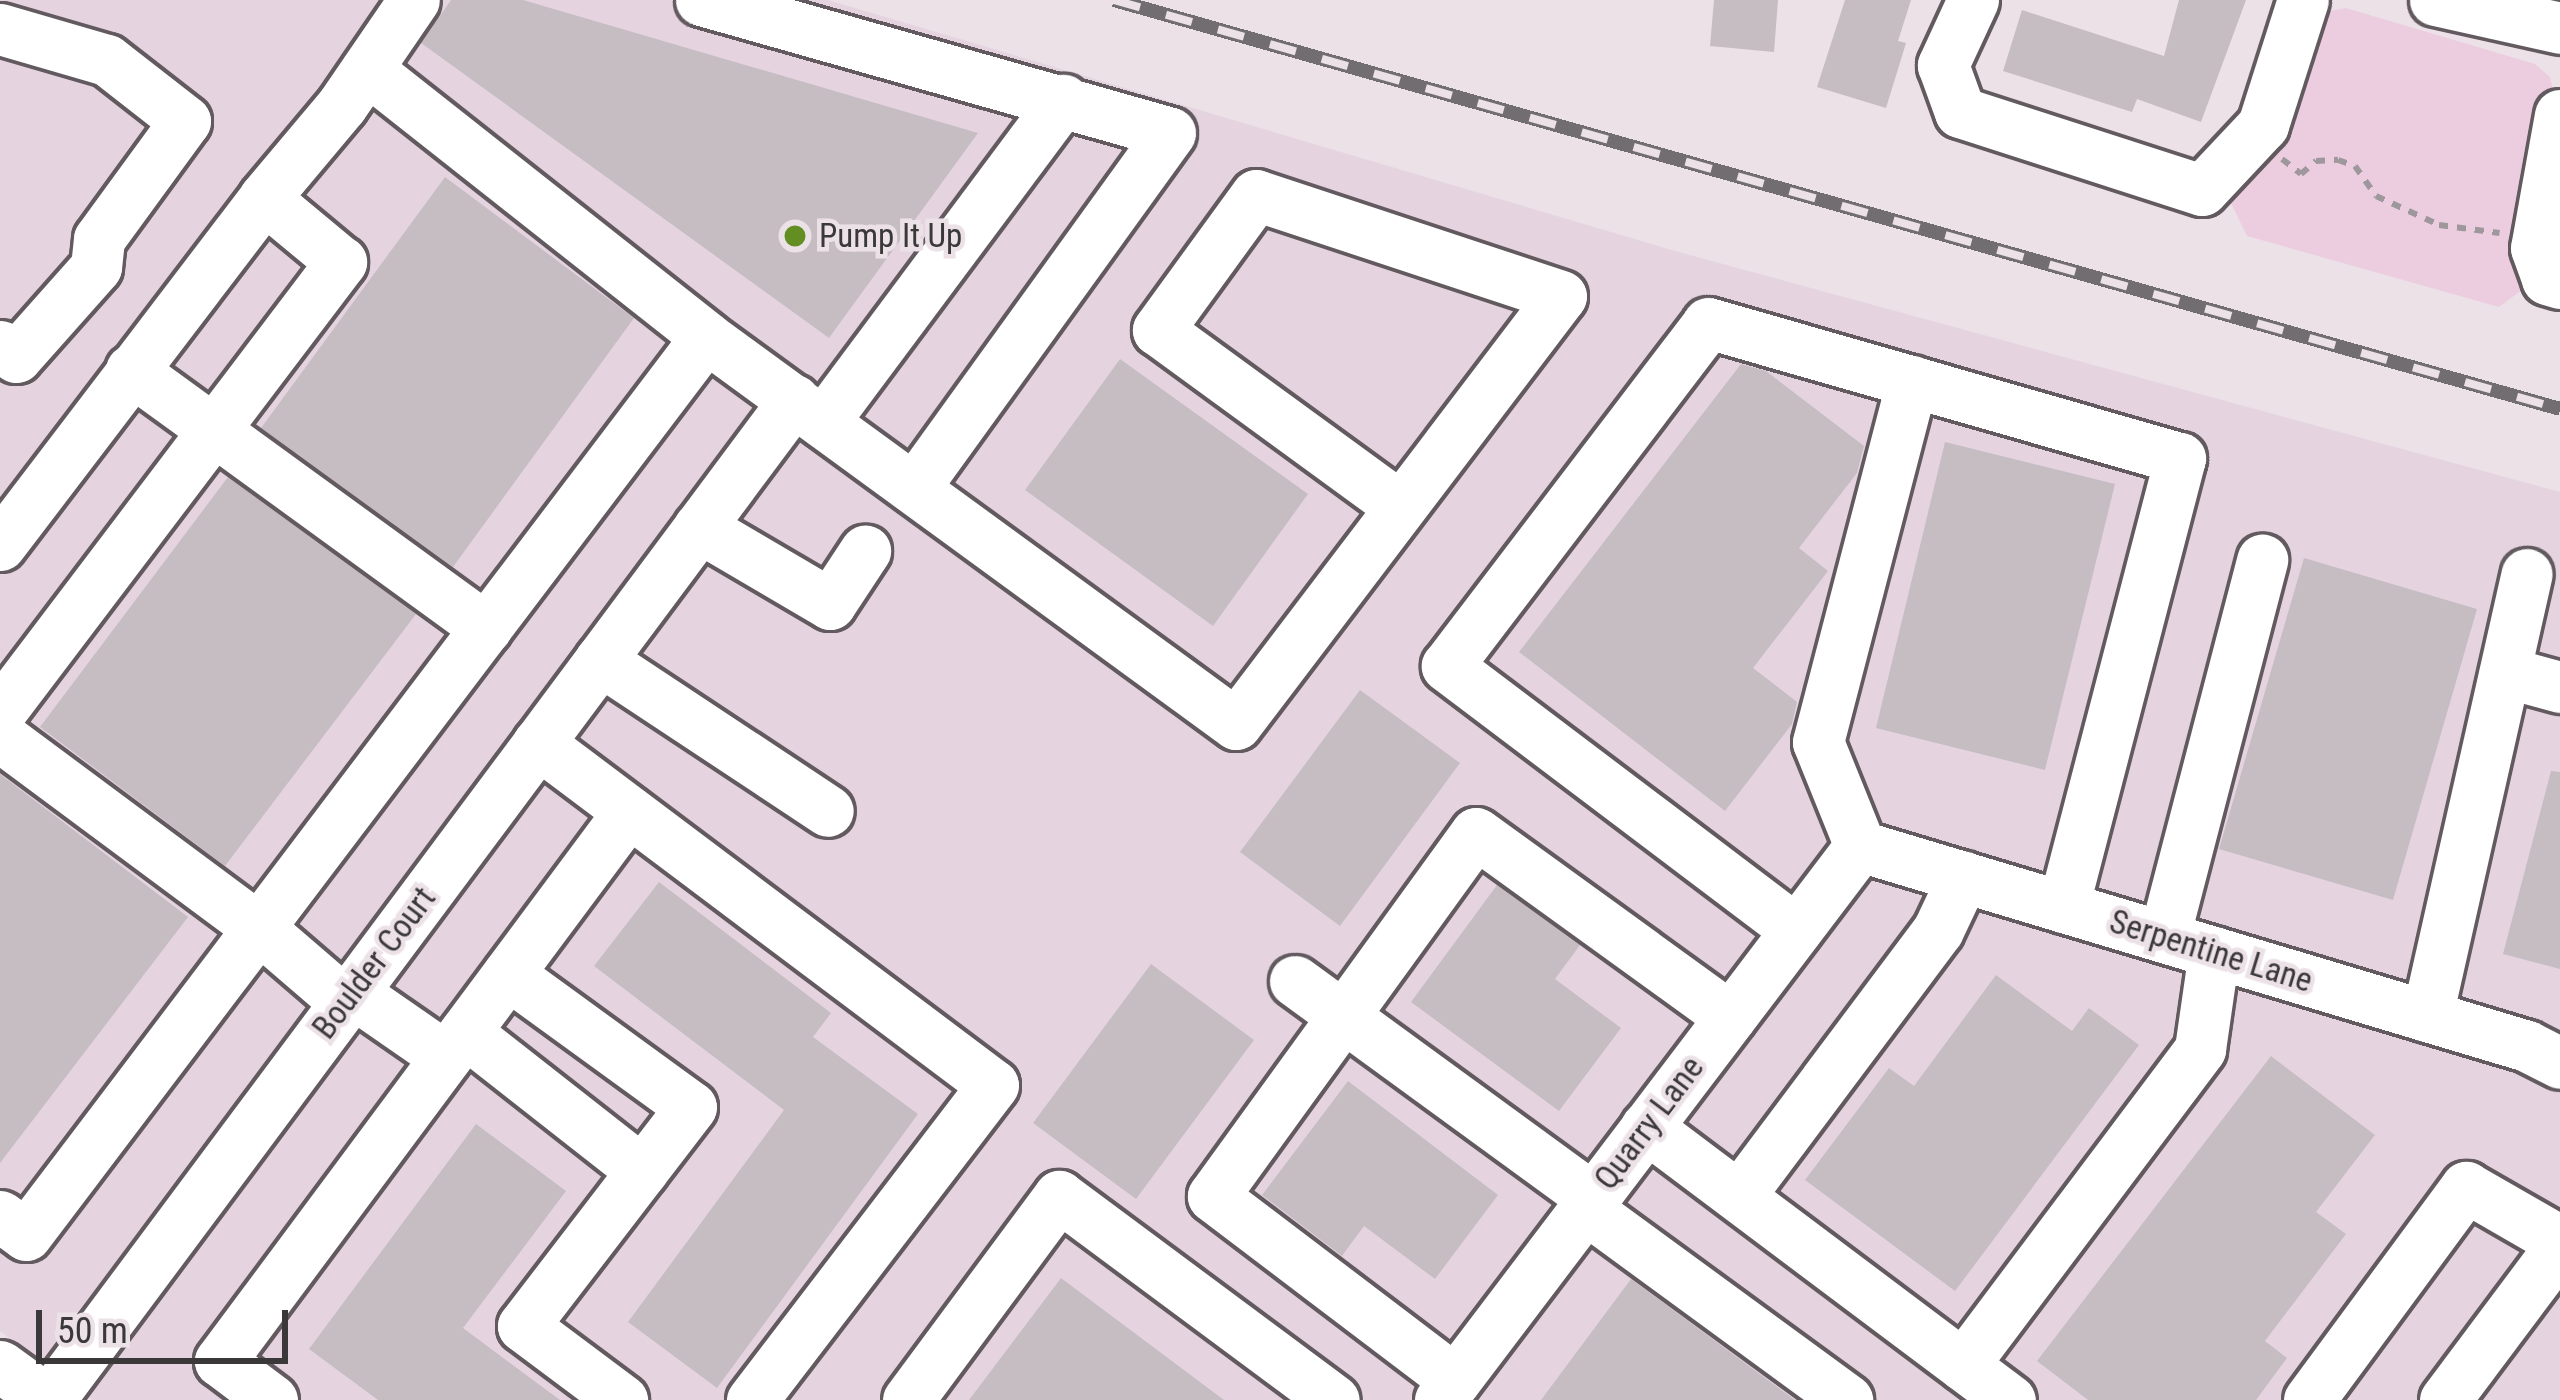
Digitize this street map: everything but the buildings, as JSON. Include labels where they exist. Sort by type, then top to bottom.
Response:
[{"type":"street","points":[[0,545],[367,69],[414,0]]},
{"type":"street","points":[[701,0],[1170,134],[914,488]]},
{"type":"street","points":[[1973,0],[1943,64],[1960,112],[2202,190],[2263,125],[2303,0]]},
{"type":"street","points":[[2435,0],[2560,28]]},
{"type":"street","points":[[0,29],[107,60],[185,122],[100,239],[96,267],[16,358],[0,346]]},
{"type":"street","points":[[367,69],[706,337],[1236,724],[1562,296],[1256,196],[1158,330],[1399,506]]},
{"type":"street","name":"Boulder Court","points":[[48,1400],[699,527],[808,411],[1064,100]]},
{"type":"street","points":[[2560,115],[2536,248],[2547,279],[2560,284]]},
{"type":"street","points":[[0,712],[341,262],[264,198]]},
{"type":"street","points":[[1796,930],[1447,666],[1708,322],[2180,458],[2063,907]]},
{"type":"street","points":[[0,1216],[26,1235],[706,337]]},
{"type":"street","points":[[131,370],[486,628]]},
{"type":"street","points":[[1859,846],[1818,742],[1912,381]]},
{"type":"street","points":[[699,527],[830,604],[866,551]]},
{"type":"street","points":[[2164,937],[2262,560]]},
{"type":"street","points":[[2427,1016],[2528,574]]},
{"type":"street","points":[[600,660],[828,811]]},
{"type":"street","points":[[2505,673],[2560,687]]},
{"type":"street","points":[[0,736],[349,997],[455,1045],[642,1171]]},
{"type":"street","points":[[538,743],[993,1085],[752,1400]]},
{"type":"street","points":[[272,1400],[220,1361],[629,811]]},
{"type":"street","points":[[1448,1390],[1213,1196],[1476,833],[1730,1017]]},
{"type":"street","name":"Serpentine Lane","points":[[1859,846],[2527,1046],[2560,1063]]},
{"type":"street","name":"Quarry Lane","points":[[1448,1390],[1859,846]]},
{"type":"street","points":[[1739,1196],[1938,930],[1963,877]]},
{"type":"street","points":[[1963,1365],[2200,1049],[2214,952]]},
{"type":"street","points":[[508,974],[691,1107],[523,1326],[622,1400]]},
{"type":"street","points":[[1295,981],[1847,1400]]},
{"type":"street","points":[[1646,1127],[2010,1400]]},
{"type":"street","points":[[2309,1400],[2466,1187],[2560,1243],[2455,1397]]},
{"type":"street","points":[[908,1400],[1059,1196],[1334,1400]]},
{"type":"street","points":[[0,1366],[48,1400]]},
{"type":"path","points":[[2249,143],[2278,155],[2300,174],[2316,161],[2355,166],[2377,196],[2439,226],[2490,234],[2538,229]]},
{"type":"shaded area","points":[[0,0],[828,0],[1675,251],[2560,492],[2560,1400],[92,1400],[0,1331]]},
{"type":"shaded area","points":[[2346,8],[2535,64],[2550,77],[2554,96],[2527,286],[2499,307],[2247,236],[2229,199],[2258,175],[2269,156],[2305,35],[2325,12]]},
{"type":"railway","points":[[1114,0],[2560,409]]},
{"type":"place","name":"Pump It Up","points":[[795,236]]}]
